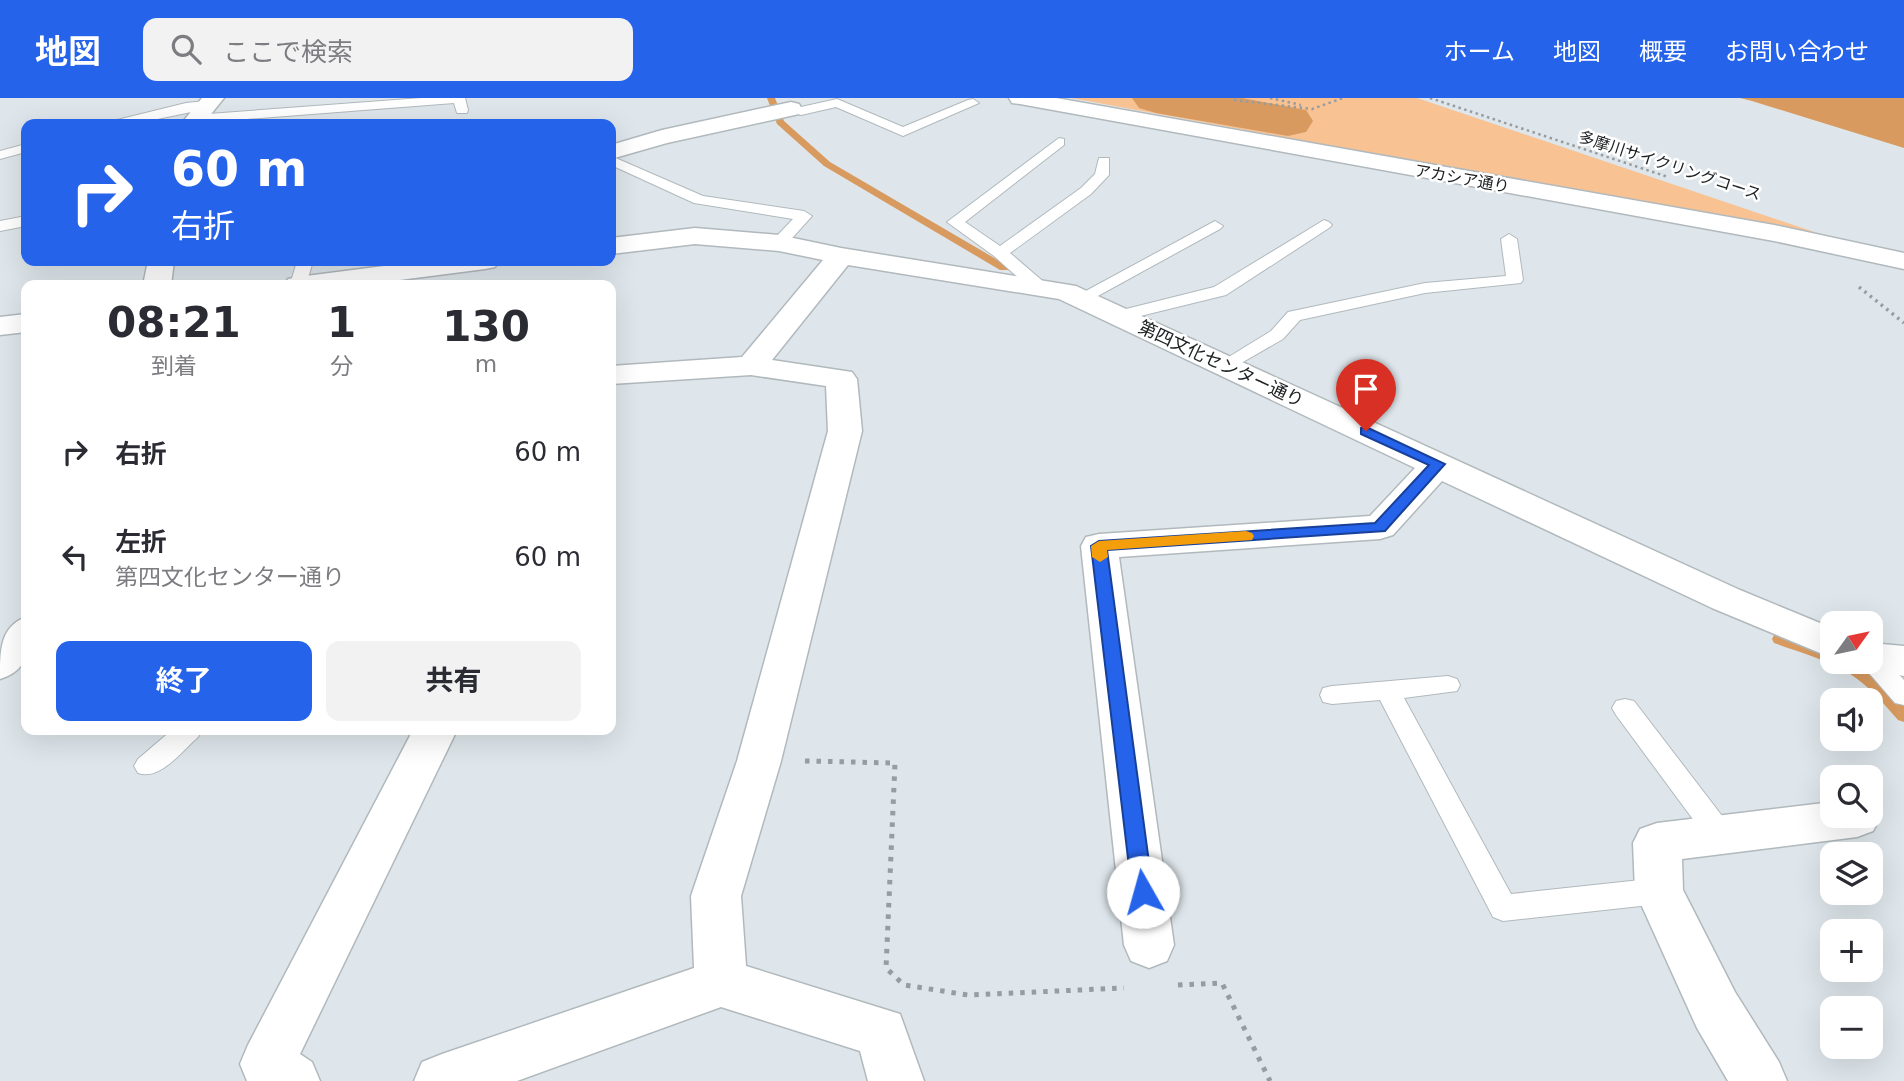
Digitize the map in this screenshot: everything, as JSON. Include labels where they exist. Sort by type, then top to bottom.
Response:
[{"type":"street","name":"アカシア通り","points":[[1020,98],[1774,233],[1904,261]]},
{"type":"street","points":[[616,151],[662,137],[791,109]]},
{"type":"street","name":"第四文化センター通り","points":[[616,245],[695,236],[779,243],[841,256],[1066,292],[1726,599],[1820,639]]},
{"type":"street","points":[[751,366],[841,256]]},
{"type":"street","points":[[331,280],[422,266]]},
{"type":"street","points":[[0,326],[21,324]]},
{"type":"street","points":[[616,375],[751,366],[841,379],[845,431],[759,761],[716,896],[721,983]]},
{"type":"street","points":[[1149,945],[1099,546],[1380,527],[1437,464]]},
{"type":"street","points":[[0,664],[21,637]]},
{"type":"street","points":[[1883,659],[1904,661]]},
{"type":"street","points":[[292,1081],[267,1064],[432,735]]},
{"type":"street","points":[[1759,1081],[1716,1010],[1659,891],[1657,843],[1820,822]]},
{"type":"street","points":[[442,1081],[721,983],[881,1032],[896,1081]]},
{"type":"lane","points":[[138,119],[186,107],[201,112],[460,99],[462,110]]},
{"type":"lane","points":[[791,109],[802,111],[837,103],[903,132],[973,103]]},
{"type":"lane","points":[[1039,287],[1000,253],[955,222],[1059,142]]},
{"type":"lane","points":[[0,155],[21,149]]},
{"type":"lane","points":[[1000,253],[1086,191],[1102,175],[1104,161]]},
{"type":"lane","points":[[616,162],[699,200],[804,216],[779,243]]},
{"type":"lane","points":[[0,226],[21,222]]},
{"type":"lane","points":[[1119,316],[1220,291],[1324,225]]},
{"type":"lane","points":[[1079,299],[1215,226]]},
{"type":"lane","points":[[1223,366],[1277,335],[1294,316],[1425,288],[1515,280],[1509,239]]},
{"type":"lane","points":[[1883,672],[1904,696]]},
{"type":"lane","points":[[1332,695],[1448,685]]},
{"type":"lane","points":[[1387,690],[1503,908],[1659,891]]},
{"type":"lane","points":[[1625,708],[1719,833]]},
{"type":"lane","points":[[147,766],[183,735]]},
{"type":"path","points":[[1270,98],[1312,109]]},
{"type":"path","points":[[1232,100],[1312,109],[1343,98]]},
{"type":"path","name":"多摩川サイクリングコース","points":[[1430,98],[1675,180]]},
{"type":"path","points":[[1563,148],[1570,144]]},
{"type":"path","points":[[1855,284],[1904,323]]},
{"type":"path","points":[[759,761],[895,763],[886,968],[904,985],[968,995],[1128,988]]},
{"type":"path","points":[[1168,986],[1222,983],[1270,1081]]},
{"type":"shaded area","points":[[1071,98],[1417,98],[1835,239]]},
{"type":"shaded area","points":[[1740,98],[1904,98],[1904,148],[1752,101]]},
{"type":"waterway","points":[[771,98],[780,122],[827,164],[1004,268]]},
{"type":"waterway","points":[[1156,98],[1288,121]]},
{"type":"waterway","points":[[1779,639],[1820,654]]},
{"type":"waterway","points":[[1860,674],[1882,692],[1904,716]]},
{"type":"slow traffic","points":[[1100,557],[1099,546],[1246,536]]},
{"type":"route","points":[[1143,892],[1099,546],[1380,527],[1437,464],[1366,431]]}]
